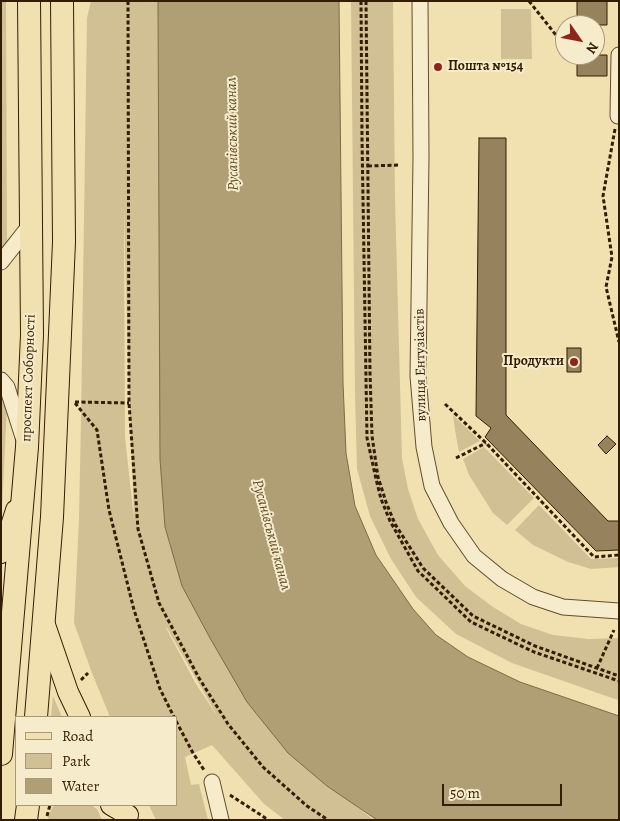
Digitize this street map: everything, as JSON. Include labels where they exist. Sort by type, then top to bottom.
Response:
[{"type":"highway","name":"проспект Соборності","points":[[36,716],[52,517],[64,242],[62,1]]},
{"type":"highway","name":"проспект Соборності","points":[[1,754],[27,447],[32,335],[26,5]]},
{"type":"highway","points":[[28,806],[28,820]]},
{"type":"main road","points":[[1,553],[9,534],[24,479]]},
{"type":"main road","points":[[44,622],[68,692],[80,716]]},
{"type":"main road","points":[[28,820],[37,806]]},
{"type":"street","name":"вулиця Ентузіастів","points":[[420,1],[421,157],[418,376],[424,447],[432,486],[451,523],[474,556],[502,579],[533,597],[563,607],[619,611]]},
{"type":"street","points":[[618,116],[619,55]]},
{"type":"street","points":[[1,262],[31,224]]},
{"type":"street","points":[[1,380],[6,388],[27,447]]},
{"type":"street","points":[[212,782],[220,820]]},
{"type":"path","points":[[128,1],[129,403],[138,529],[158,603],[199,678],[228,724],[264,766],[307,806],[328,820]]},
{"type":"path","points":[[529,1],[555,34]]},
{"type":"path","points":[[618,116],[603,196],[612,257],[606,287],[619,342]]},
{"type":"path","points":[[368,166],[400,165]]},
{"type":"path","points":[[129,403],[75,402],[97,430],[109,510],[134,610],[160,689],[174,716]]},
{"type":"path","points":[[445,404],[486,443],[594,556],[619,555]]},
{"type":"path","points":[[456,458],[486,443]]},
{"type":"path","points":[[597,668],[614,630]]},
{"type":"path","points":[[47,820],[50,806]]},
{"type":"green space","points":[[1,1],[6,1],[7,244],[1,252]]},
{"type":"green space","points":[[91,1],[158,1],[160,414],[165,527],[182,586],[344,797],[374,820],[285,820],[264,804],[212,745],[185,757],[191,785],[199,784],[208,820],[156,820],[149,806],[178,806],[178,716],[110,716],[74,623],[81,419],[87,18]],"holes":[[[124,208],[134,519],[125,437]],[[167,628],[218,717],[196,684]]]},
{"type":"green space","points":[[351,1],[393,1],[395,199],[402,458],[408,489],[418,519],[438,555],[465,586],[493,607],[521,624],[553,635],[589,639],[619,638],[619,700],[512,663],[456,634],[416,597],[391,559],[370,516],[357,469]]},
{"type":"green space","points":[[501,9],[531,9],[532,59],[501,59]]},
{"type":"green space","points":[[1,399],[7,406],[1,530]]},
{"type":"green space","points":[[453,415],[480,441],[459,452],[455,430]]},
{"type":"green space","points":[[484,447],[534,498],[507,525],[493,513],[469,475],[463,459]]},
{"type":"green space","points":[[539,505],[591,559],[619,558],[619,567],[591,569],[568,562],[533,545],[515,530]]},
{"type":"green space","points":[[53,696],[62,716],[51,716]]},
{"type":"green space","points":[[53,806],[92,806],[97,809],[102,820],[48,820]]},
{"type":"water","name":"Русанівський канал","points":[[158,1],[339,1],[343,383],[346,453],[355,506],[376,555],[413,609],[436,635],[468,657],[520,682],[619,716],[619,820],[377,820],[327,786],[288,753],[247,702],[210,638],[182,586],[165,527],[160,459]]},
{"type":"building","points":[[577,1],[607,1],[607,25],[605,25],[605,15],[577,15]]},
{"type":"building","points":[[605,55],[607,55],[607,76],[577,76],[577,65],[605,65]]},
{"type":"building","points":[[479,138],[506,138],[506,415],[608,521],[619,521],[619,550],[596,551],[485,437],[491,428],[476,416]]},
{"type":"building","points":[[567,348],[581,348],[581,372],[567,372]]},
{"type":"building","points":[[607,436],[616,444],[606,454],[598,445]]},
{"type":"place","name":"Пошта №154","points":[[438,67]]},
{"type":"place","name":"Продукти","points":[[574,362]]}]
